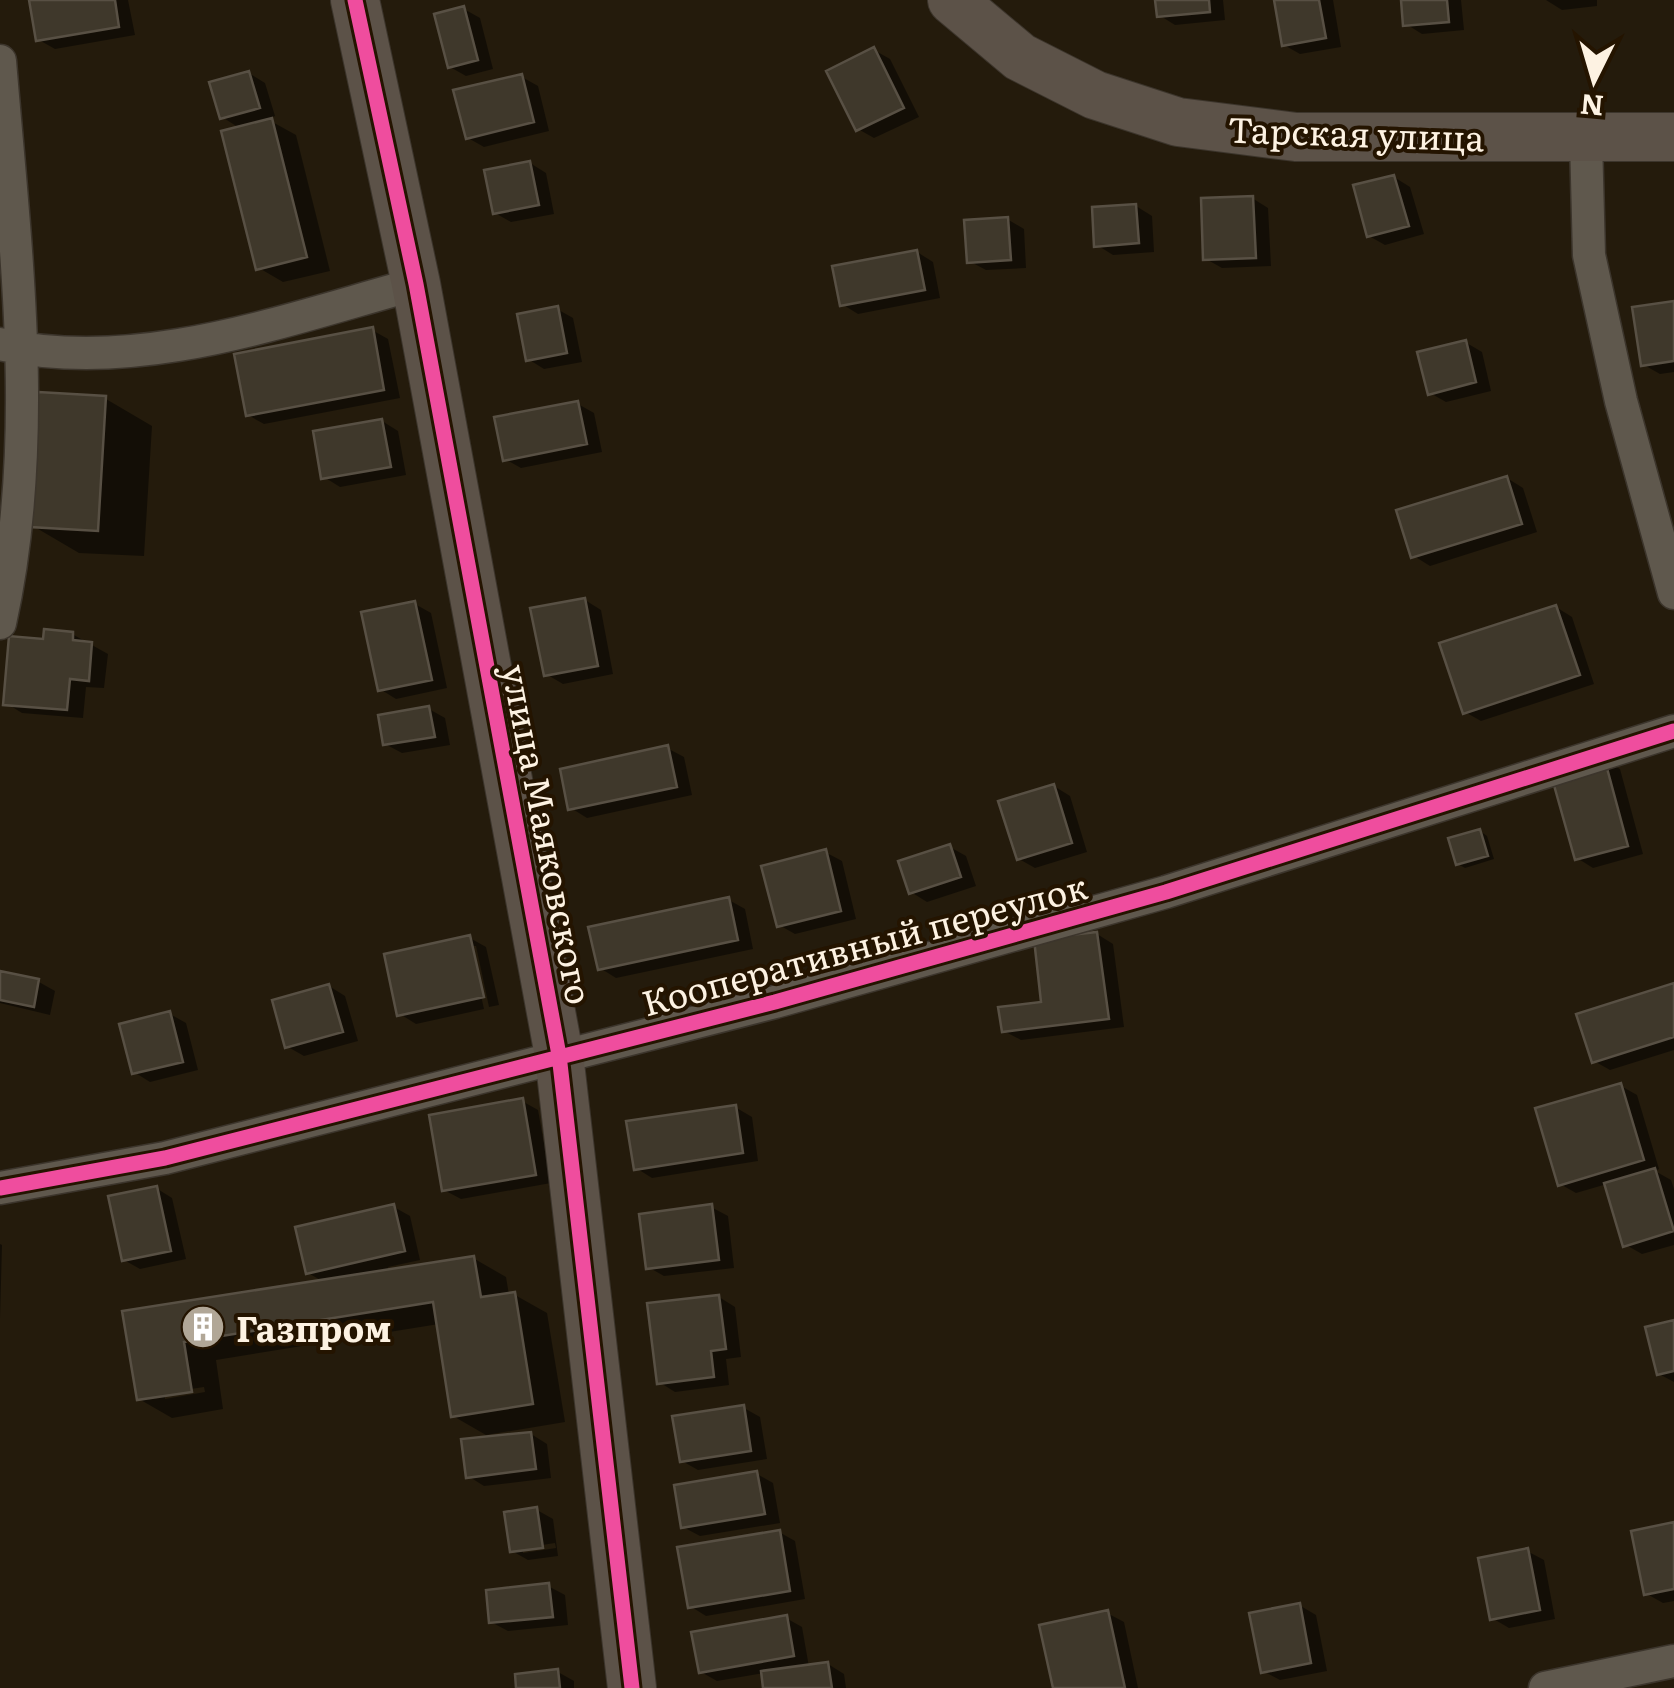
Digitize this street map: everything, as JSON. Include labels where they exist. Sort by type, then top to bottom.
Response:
[{"type":"street","name":"улица Маяковского","points":[[354,0],[416,284],[560,1055],[632,1688]]},
{"type":"street","name":"Тарская улица","points":[[952,0],[1020,56],[1094,95],[1178,122],[1296,136],[1586,140],[1674,137]]},
{"type":"street","points":[[0,61],[10,346],[21,426],[13,566],[0,623]]},
{"type":"street","points":[[1586,140],[1590,255],[1621,401],[1674,593]]},
{"type":"street","points":[[10,346],[58,354],[200,344],[416,284]]},
{"type":"street","name":"Кооперативный переулок","points":[[0,1188],[165,1158],[794,997],[1166,892],[1674,731]]},
{"type":"street","points":[[1545,1688],[1674,1660]]},
{"type":"building","points":[[29,0],[115,0],[119,27],[36,41]]},
{"type":"building","points":[[1155,0],[1209,0],[1210,12],[1157,17]]},
{"type":"building","points":[[1274,0],[1319,0],[1326,38],[1282,46]]},
{"type":"building","points":[[1401,0],[1447,0],[1449,22],[1403,26]]},
{"type":"building","points":[[464,6],[478,60],[448,68],[434,14]]},
{"type":"building","points":[[874,47],[904,108],[856,131],[826,71]]},
{"type":"building","points":[[249,71],[260,108],[220,119],[209,82]]},
{"type":"building","points":[[522,74],[534,122],[466,139],[453,90]]},
{"type":"building","points":[[272,118],[307,257],[256,270],[221,131]]},
{"type":"building","points":[[530,161],[539,205],[493,214],[484,170]]},
{"type":"building","points":[[1394,175],[1409,226],[1367,237],[1353,185]]},
{"type":"building","points":[[1253,196],[1256,258],[1203,260],[1201,198]]},
{"type":"building","points":[[1136,204],[1139,243],[1094,247],[1092,207]]},
{"type":"building","points":[[1008,217],[1011,260],[967,263],[964,220]]},
{"type":"building","points":[[917,250],[925,290],[840,306],[832,266]]},
{"type":"building","points":[[1674,301],[1674,361],[1641,366],[1632,307]]},
{"type":"building","points":[[558,306],[567,353],[526,361],[517,314]]},
{"type":"building","points":[[373,327],[384,390],[246,416],[234,354]]},
{"type":"building","points":[[1466,340],[1476,382],[1428,395],[1417,352]]},
{"type":"building","points":[[38,392],[106,396],[98,531],[30,527]]},
{"type":"building","points":[[578,401],[587,444],[503,461],[494,417]]},
{"type":"building","points":[[382,419],[391,467],[321,479],[313,431]]},
{"type":"building","points":[[1507,476],[1522,524],[1411,558],[1396,510]]},
{"type":"building","points":[[585,598],[598,666],[544,676],[530,608]]},
{"type":"building","points":[[415,601],[432,680],[378,691],[361,612]]},
{"type":"building","points":[[1556,605],[1580,675],[1463,714],[1439,643]]},
{"type":"building","points":[[44,629],[73,632],[73,640],[92,642],[89,681],[70,679],[67,710],[3,705],[9,636],[43,639]]},
{"type":"building","points":[[429,706],[435,737],[383,745],[378,715]]},
{"type":"building","points":[[668,745],[677,787],[568,810],[560,769]]},
{"type":"building","points":[[1604,757],[1628,846],[1575,860],[1550,771]]},
{"type":"building","points":[[1054,784],[1072,843],[1017,860],[998,801]]},
{"type":"building","points":[[1480,829],[1488,856],[1456,865],[1448,838]]},
{"type":"building","points":[[950,844],[961,877],[909,894],[898,861]]},
{"type":"building","points":[[826,849],[841,911],[777,927],[761,866]]},
{"type":"building","points":[[729,897],[738,940],[598,970],[588,927]]},
{"type":"building","points":[[1097,932],[1109,1019],[1002,1032],[998,1007],[1041,1002],[1034,939]]},
{"type":"building","points":[[470,935],[484,997],[397,1016],[384,954]]},
{"type":"building","points":[[0,971],[39,979],[34,1007],[0,1000]]},
{"type":"building","points":[[1674,983],[1674,1037],[1592,1063],[1576,1014]]},
{"type":"building","points":[[329,984],[343,1032],[285,1048],[272,1000]]},
{"type":"building","points":[[170,1011],[183,1062],[132,1074],[119,1024]]},
{"type":"building","points":[[1621,1083],[1644,1160],[1558,1186],[1535,1108]]},
{"type":"building","points":[[523,1098],[536,1175],[442,1191],[429,1115]]},
{"type":"building","points":[[736,1105],[743,1153],[634,1170],[626,1121]]},
{"type":"building","points":[[1655,1168],[1674,1231],[1623,1247],[1604,1183]]},
{"type":"building","points":[[157,1186],[171,1251],[122,1261],[108,1196]]},
{"type":"building","points":[[394,1204],[405,1251],[306,1274],[295,1227]]},
{"type":"building","points":[[712,1204],[719,1260],[646,1269],[639,1214]]},
{"type":"building","name":"Газпром","points":[[474,1256],[481,1297],[515,1292],[533,1404],[451,1417],[433,1302],[184,1342],[192,1392],[137,1400],[122,1311]]},
{"type":"building","points":[[719,1295],[726,1349],[711,1351],[714,1377],[657,1384],[647,1303]]},
{"type":"building","points":[[1674,1320],[1674,1371],[1657,1375],[1645,1327]]},
{"type":"building","points":[[744,1405],[751,1451],[680,1462],[672,1416]]},
{"type":"building","points":[[531,1432],[536,1469],[466,1478],[461,1439]]},
{"type":"building","points":[[757,1471],[765,1514],[681,1528],[674,1485]]},
{"type":"building","points":[[537,1507],[543,1548],[510,1552],[504,1512]]},
{"type":"building","points":[[1674,1522],[1674,1589],[1644,1595],[1631,1531]]},
{"type":"building","points":[[780,1530],[790,1591],[688,1608],[677,1547]]},
{"type":"building","points":[[1528,1548],[1540,1610],[1490,1620],[1478,1558]]},
{"type":"building","points":[[549,1583],[553,1617],[489,1623],[486,1590]]},
{"type":"building","points":[[1300,1603],[1311,1663],[1261,1673],[1249,1613]]},
{"type":"building","points":[[1108,1610],[1125,1688],[1053,1688],[1039,1625]]},
{"type":"building","points":[[787,1615],[794,1656],[699,1673],[691,1632]]},
{"type":"building","points":[[828,1662],[832,1688],[763,1688],[761,1671]]},
{"type":"building","points":[[558,1669],[560,1688],[516,1688],[515,1674]]},
{"type":"cycle path","points":[[355,0],[416,284],[559,1055],[632,1688]]},
{"type":"cycle path","points":[[0,1188],[165,1158],[775,1002],[1166,892],[1674,731]]},
{"type":"place","name":"Газпром","points":[[203,1327]]}]
